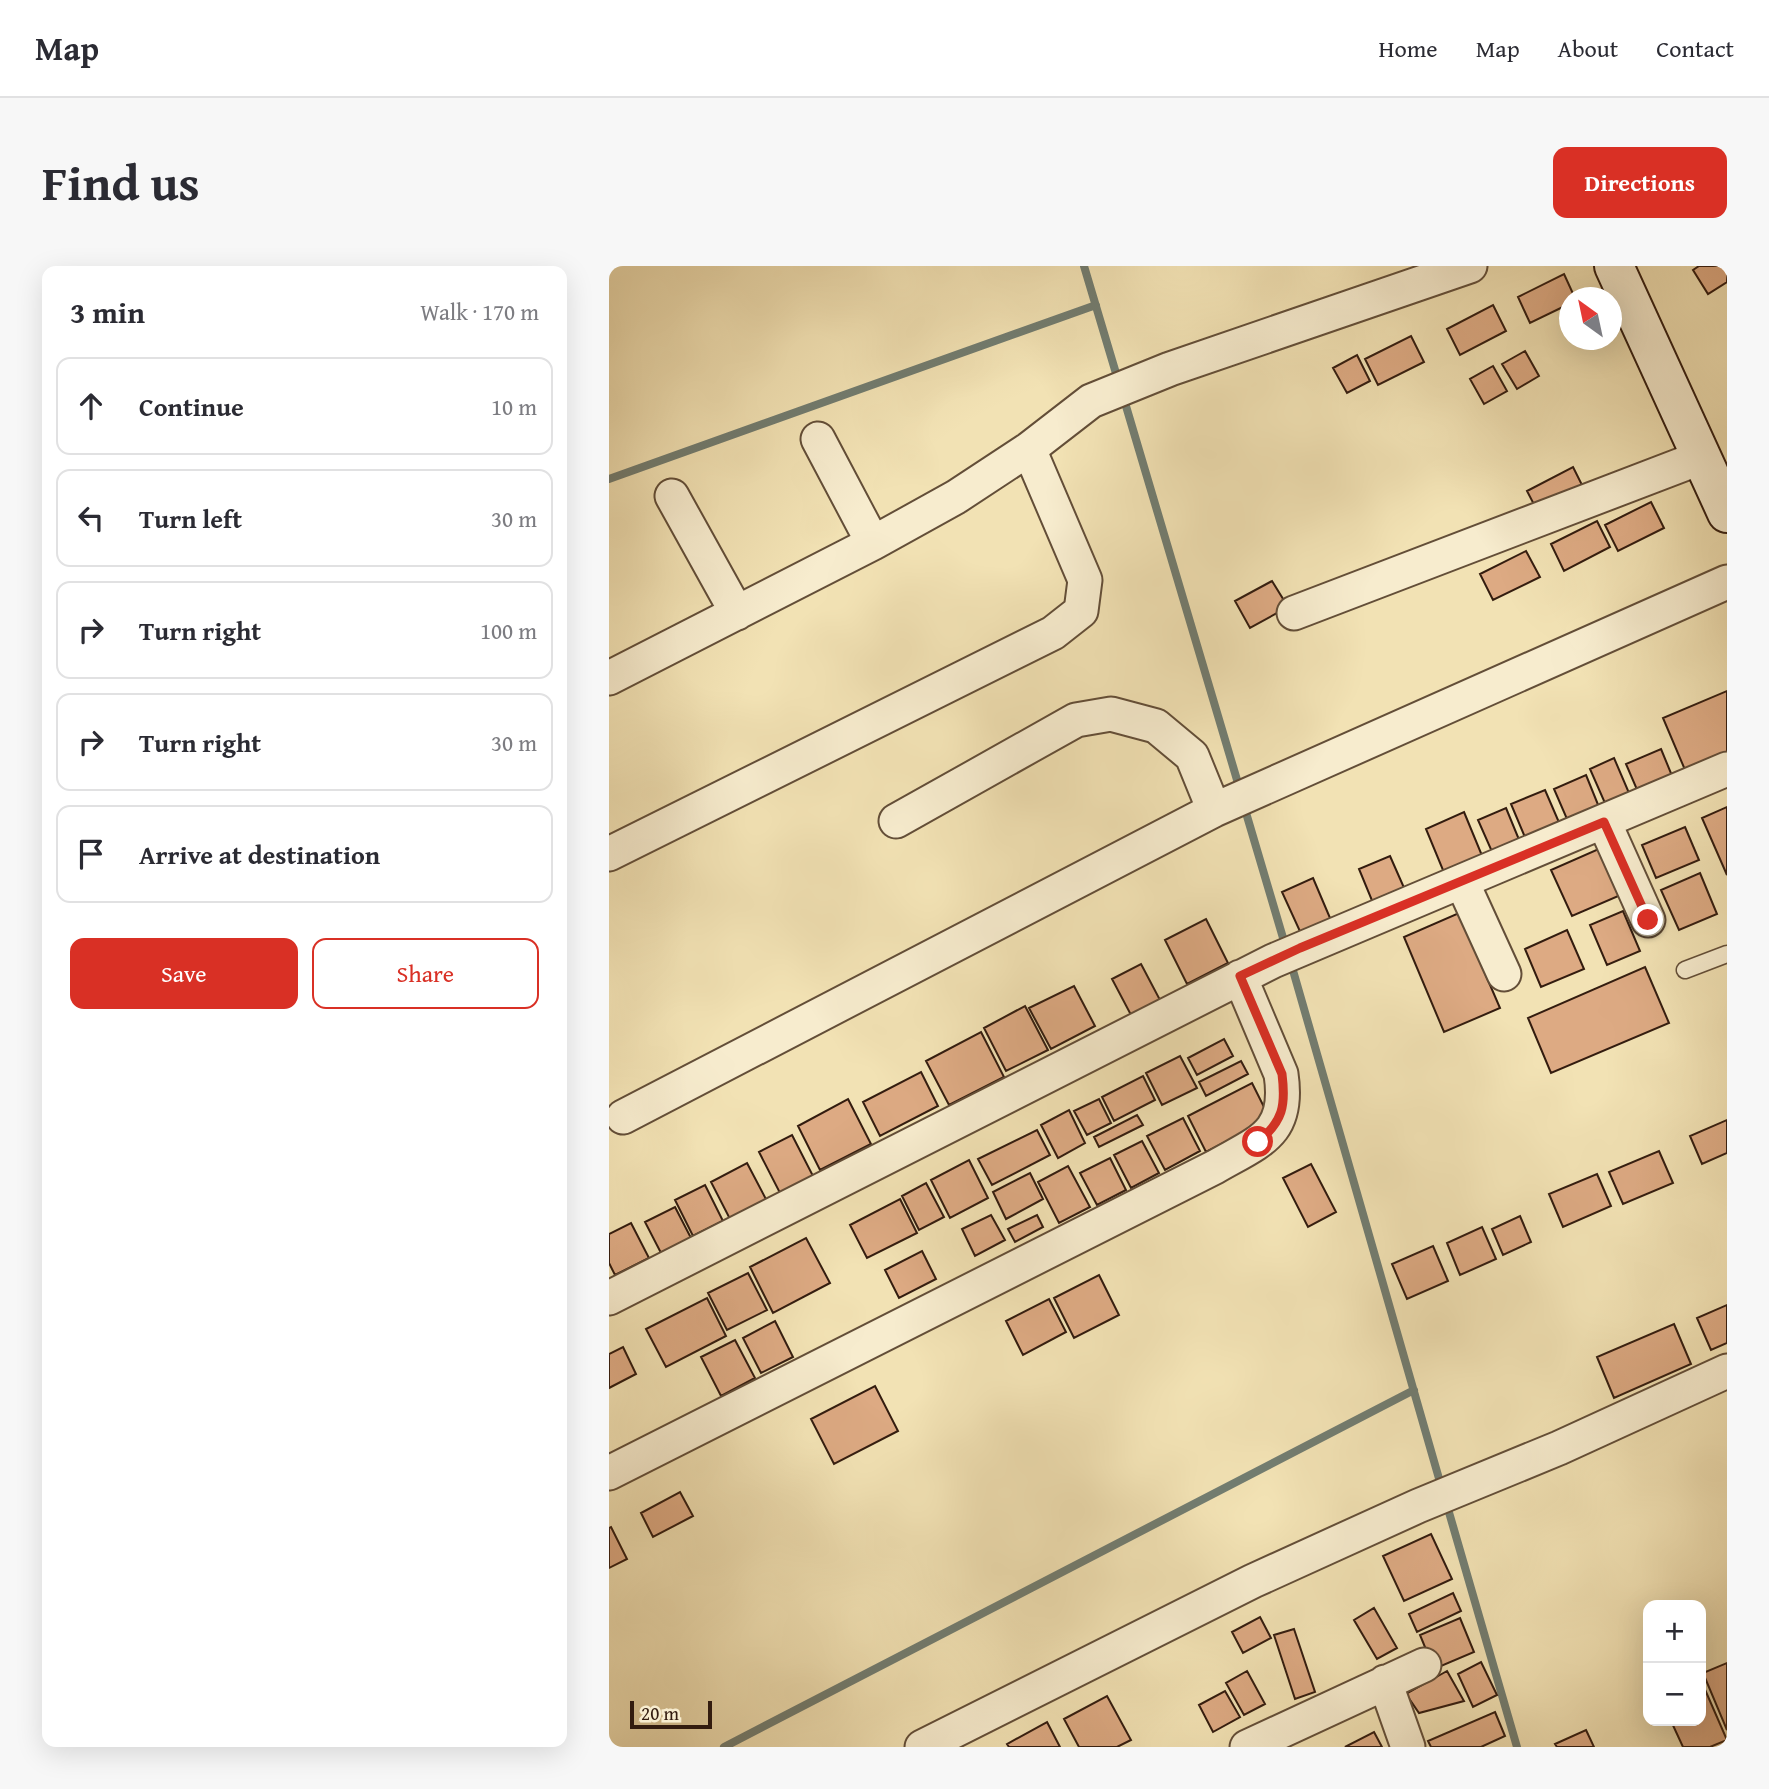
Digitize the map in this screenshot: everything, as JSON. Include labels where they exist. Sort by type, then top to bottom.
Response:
[{"type":"street","points":[[609,678],[957,497],[1029,449],[1091,401],[1170,369],[1470,266]]},
{"type":"street","points":[[1614,266],[1727,513]]},
{"type":"street","points":[[818,439],[873,543]]},
{"type":"street","points":[[609,854],[1053,632],[1081,611],[1085,580],[1029,449]]},
{"type":"street","points":[[1294,613],[1702,457]]},
{"type":"street","points":[[672,496],[737,613]]},
{"type":"street","points":[[623,1117],[1214,810],[1727,582]]},
{"type":"street","points":[[896,821],[1076,720],[1111,714],[1156,726],[1192,757],[1214,810]]},
{"type":"street","points":[[609,1298],[1240,976],[1727,769]]},
{"type":"street","points":[[1604,822],[1648,920]]},
{"type":"street","points":[[1462,882],[1504,974]]},
{"type":"street","points":[[609,1473],[1190,1180],[1258,1142],[1278,1122],[1284,1091],[1282,1074],[1240,976]]},
{"type":"street","points":[[922,1747],[1253,1581],[1418,1506],[1559,1448],[1727,1371]]},
{"type":"street","points":[[1247,1747],[1424,1665]]},
{"type":"street","points":[[1385,1682],[1408,1747]]},
{"type":"lane","points":[[1685,971],[1727,954]]},
{"type":"building","points":[[1699,266],[1727,266],[1727,282],[1708,294],[1693,270]]},
{"type":"building","points":[[1564,274],[1570,287],[1559,287],[1559,309],[1530,323],[1518,297]]},
{"type":"building","points":[[1493,305],[1506,331],[1460,355],[1447,329]]},
{"type":"building","points":[[1411,336],[1424,362],[1378,385],[1365,359]]},
{"type":"building","points":[[1525,351],[1539,376],[1517,389],[1502,364]]},
{"type":"building","points":[[1357,355],[1370,381],[1347,393],[1333,368]]},
{"type":"building","points":[[1493,366],[1507,391],[1484,404],[1470,379]]},
{"type":"building","points":[[1573,467],[1586,493],[1540,516],[1527,491]]},
{"type":"building","points":[[1651,502],[1664,528],[1618,551],[1605,525]]},
{"type":"building","points":[[1597,521],[1610,547],[1564,571],[1551,544]]},
{"type":"building","points":[[1526,551],[1540,577],[1493,600],[1480,574]]},
{"type":"building","points":[[1272,581],[1288,607],[1250,628],[1235,601]]},
{"type":"building","points":[[1727,691],[1727,768],[1691,784],[1663,718]]},
{"type":"building","points":[[1661,749],[1675,783],[1641,799],[1626,764]]},
{"type":"building","points":[[1614,758],[1632,800],[1608,810],[1590,769]]},
{"type":"building","points":[[1586,775],[1601,812],[1570,826],[1554,789]]},
{"type":"building","points":[[1545,790],[1561,827],[1527,842],[1511,804]]},
{"type":"building","points":[[1727,807],[1727,875],[1702,818]]},
{"type":"building","points":[[1506,808],[1520,842],[1493,854],[1478,820]]},
{"type":"building","points":[[1464,812],[1483,858],[1445,875],[1426,829]]},
{"type":"building","points":[[1685,827],[1699,860],[1656,878],[1642,845]]},
{"type":"building","points":[[1610,844],[1630,891],[1572,916],[1551,870]]},
{"type":"building","points":[[1390,856],[1405,890],[1373,903],[1359,869]]},
{"type":"building","points":[[1700,873],[1717,914],[1679,930],[1661,890]]},
{"type":"building","points":[[1313,878],[1333,925],[1303,938],[1282,892]]},
{"type":"building","points":[[1623,911],[1640,951],[1607,965],[1590,925]]},
{"type":"building","points":[[1459,913],[1500,1008],[1444,1032],[1404,937]]},
{"type":"building","points":[[1206,919],[1228,963],[1187,984],[1165,940]]},
{"type":"building","points":[[1567,930],[1584,969],[1541,987],[1525,949]]},
{"type":"building","points":[[1141,964],[1160,1000],[1131,1015],[1112,979]]},
{"type":"building","points":[[1645,967],[1669,1023],[1551,1073],[1528,1018]]},
{"type":"building","points":[[1074,986],[1095,1026],[1051,1049],[1029,1008]]},
{"type":"building","points":[[1025,1006],[1048,1050],[1006,1071],[984,1028]]},
{"type":"building","points":[[981,1032],[1004,1077],[949,1105],[926,1061]]},
{"type":"building","points":[[1224,1039],[1233,1056],[1197,1075],[1188,1058]]},
{"type":"building","points":[[1180,1056],[1197,1088],[1162,1105],[1146,1073]]},
{"type":"building","points":[[1241,1061],[1248,1074],[1206,1096],[1199,1082]]},
{"type":"building","points":[[921,1072],[938,1106],[880,1136],[863,1102]]},
{"type":"building","points":[[1143,1076],[1155,1100],[1114,1121],[1102,1097]]},
{"type":"building","points":[[1252,1083],[1270,1119],[1206,1152],[1188,1116]]},
{"type":"building","points":[[848,1099],[871,1144],[820,1170],[798,1126]]},
{"type":"building","points":[[1099,1099],[1111,1123],[1087,1135],[1074,1111]]},
{"type":"building","points":[[1069,1110],[1085,1143],[1058,1158],[1041,1125]]},
{"type":"building","points":[[1137,1115],[1143,1125],[1099,1147],[1094,1137]]},
{"type":"building","points":[[1183,1118],[1200,1151],[1165,1170],[1147,1136]]},
{"type":"building","points":[[1727,1120],[1727,1153],[1702,1164],[1690,1136]]},
{"type":"building","points":[[1037,1130],[1050,1155],[992,1185],[978,1159]]},
{"type":"building","points":[[792,1135],[813,1176],[780,1193],[759,1152]]},
{"type":"building","points":[[1142,1141],[1159,1173],[1131,1188],[1114,1155]]},
{"type":"building","points":[[1659,1151],[1673,1183],[1623,1204],[1609,1172]]},
{"type":"building","points":[[1110,1158],[1126,1190],[1097,1205],[1080,1173]]},
{"type":"building","points":[[969,1160],[988,1198],[950,1218],[931,1180]]},
{"type":"building","points":[[747,1163],[768,1203],[731,1221],[711,1182]]},
{"type":"building","points":[[1311,1164],[1336,1212],[1308,1227],[1283,1178]]},
{"type":"building","points":[[1068,1166],[1090,1207],[1059,1223],[1038,1182]]},
{"type":"building","points":[[1030,1173],[1043,1199],[1006,1219],[993,1192]]},
{"type":"building","points":[[1597,1174],[1611,1206],[1563,1227],[1549,1194]]},
{"type":"building","points":[[926,1183],[944,1217],[919,1230],[902,1196]]},
{"type":"building","points":[[705,1185],[723,1221],[693,1236],[675,1200]]},
{"type":"building","points":[[900,1199],[917,1233],[867,1258],[850,1225]]},
{"type":"building","points":[[675,1207],[691,1238],[661,1253],[645,1222]]},
{"type":"building","points":[[991,1215],[1005,1240],[975,1256],[962,1229]]},
{"type":"building","points":[[1037,1215],[1043,1227],[1015,1242],[1008,1229]]},
{"type":"building","points":[[1520,1216],[1531,1242],[1503,1255],[1492,1229]]},
{"type":"building","points":[[631,1223],[649,1258],[615,1275],[609,1263],[609,1234]]},
{"type":"building","points":[[1482,1227],[1496,1259],[1460,1275],[1447,1243]]},
{"type":"building","points":[[806,1238],[830,1283],[773,1313],[750,1267]]},
{"type":"building","points":[[1433,1246],[1448,1281],[1407,1299],[1392,1264]]},
{"type":"building","points":[[922,1251],[936,1279],[899,1298],[885,1270]]},
{"type":"building","points":[[748,1273],[767,1310],[727,1330],[708,1293]]},
{"type":"building","points":[[1099,1275],[1119,1315],[1074,1338],[1054,1298]]},
{"type":"building","points":[[707,1298],[726,1336],[666,1367],[646,1329]]},
{"type":"building","points":[[1049,1299],[1066,1332],[1023,1355],[1006,1321]]},
{"type":"building","points":[[1727,1305],[1727,1343],[1711,1350],[1697,1318]]},
{"type":"building","points":[[775,1321],[793,1357],[761,1373],[743,1338]]},
{"type":"building","points":[[1674,1324],[1691,1364],[1614,1398],[1597,1357]]},
{"type":"building","points":[[735,1340],[755,1378],[721,1396],[701,1357]]},
{"type":"building","points":[[623,1347],[636,1374],[609,1388],[609,1354]]},
{"type":"building","points":[[875,1386],[898,1431],[834,1464],[811,1419]]},
{"type":"building","points":[[680,1492],[693,1516],[653,1537],[641,1513]]},
{"type":"building","points":[[611,1527],[627,1559],[609,1568],[609,1528]]},
{"type":"building","points":[[1431,1534],[1452,1579],[1404,1601],[1383,1556]]},
{"type":"building","points":[[1453,1593],[1461,1611],[1417,1632],[1409,1614]]},
{"type":"building","points":[[1374,1608],[1397,1648],[1377,1659],[1354,1620]]},
{"type":"building","points":[[1260,1617],[1271,1638],[1243,1653],[1232,1632]]},
{"type":"building","points":[[1460,1618],[1474,1652],[1434,1669],[1420,1635]]},
{"type":"building","points":[[1294,1629],[1315,1692],[1295,1699],[1274,1635]]},
{"type":"building","points":[[1481,1662],[1497,1695],[1473,1707],[1458,1674]]},
{"type":"building","points":[[1727,1663],[1727,1730],[1706,1680],[1706,1672]]},
{"type":"building","points":[[1247,1671],[1265,1704],[1244,1715],[1226,1683]]},
{"type":"building","points":[[1447,1671],[1464,1701],[1419,1713],[1406,1694]]},
{"type":"building","points":[[1225,1691],[1240,1717],[1213,1732],[1199,1705]]},
{"type":"building","points":[[1706,1692],[1727,1740],[1710,1747],[1683,1747],[1673,1726],[1706,1726]]},
{"type":"building","points":[[1107,1696],[1131,1740],[1117,1747],[1079,1747],[1064,1719]]},
{"type":"building","points":[[1495,1712],[1505,1736],[1481,1747],[1431,1747],[1428,1741]]},
{"type":"building","points":[[1047,1722],[1060,1747],[1009,1747],[1007,1744]]},
{"type":"building","points":[[1586,1730],[1594,1747],[1557,1747],[1555,1744]]},
{"type":"building","points":[[1374,1732],[1382,1747],[1345,1747]]},
{"type":"waterway","points":[[1084,266],[1118,380]]},
{"type":"waterway","points":[[609,479],[1096,305]]},
{"type":"waterway","points":[[1123,396],[1240,790]]},
{"type":"waterway","points":[[1244,806],[1286,948]]},
{"type":"waterway","points":[[1290,960],[1442,1489]]},
{"type":"waterway","points":[[724,1747],[1414,1390]]},
{"type":"waterway","points":[[1446,1502],[1517,1747]]},
{"type":"route","points":[[1258,1142],[1271,1132],[1278,1122],[1284,1091],[1282,1074],[1240,976],[1300,948],[1604,822],[1648,920]]}]
